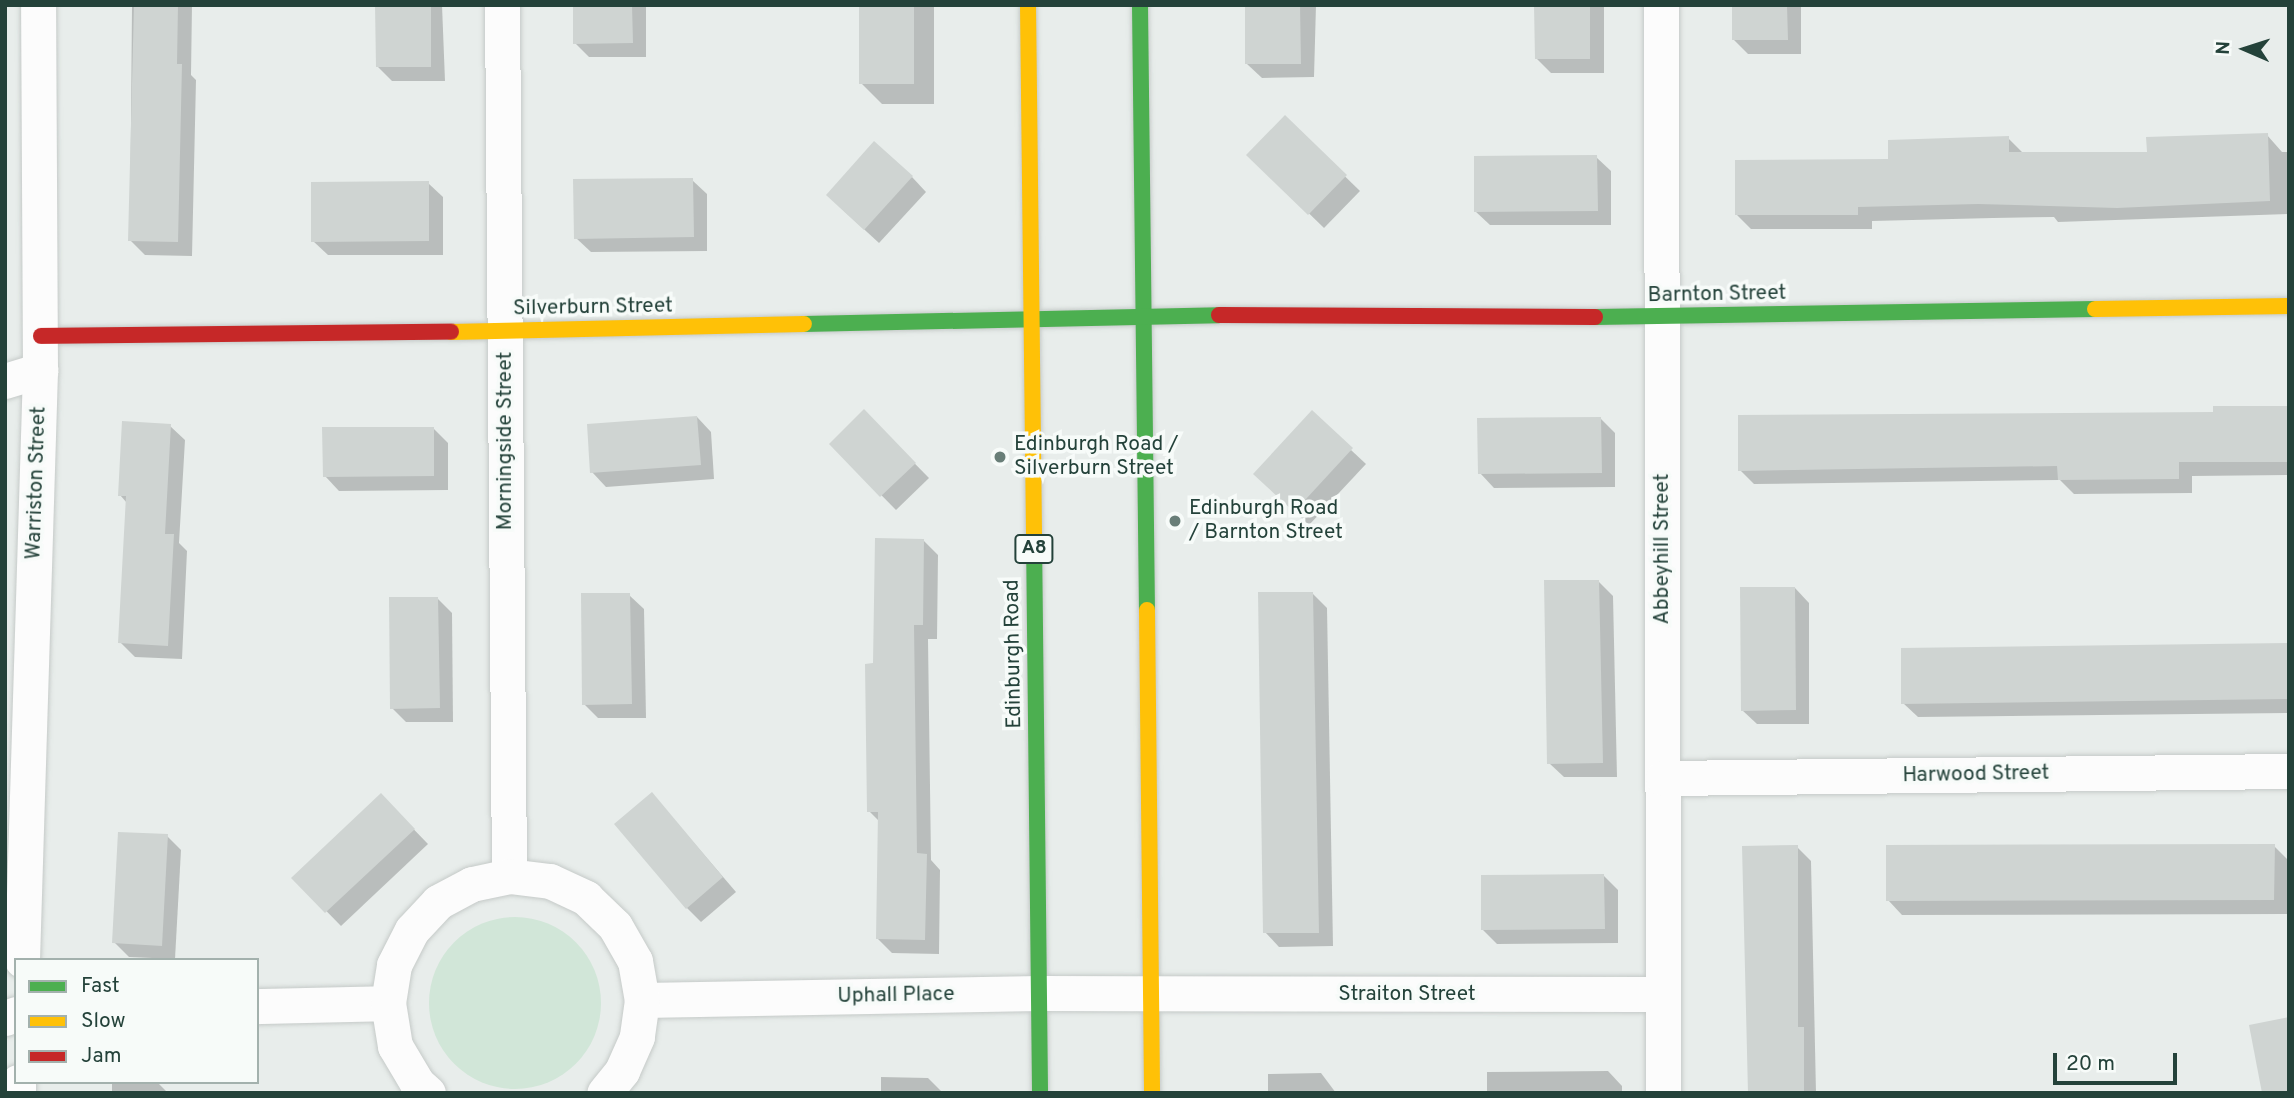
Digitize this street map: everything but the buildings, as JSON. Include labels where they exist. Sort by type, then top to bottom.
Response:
[{"type":"street","name":"Warriston Street","points":[[22,958],[41,353],[38,5]]},
{"type":"street","name":"Morningside Street","points":[[502,5],[509,876]]},
{"type":"street","name":"Edinburgh Road","points":[[1028,5],[1040,1093]]},
{"type":"street","points":[[1140,5],[1146,315],[1152,1093]]},
{"type":"street","name":"Abbeyhill Street","points":[[1661,5],[1663,1093]]},
{"type":"street","name":"Barnton Street","points":[[1146,315],[1662,317],[2289,306]]},
{"type":"street","name":"Silverburn Street","points":[[41,353],[506,331],[1146,315]]},
{"type":"street","points":[[5,381],[41,353]]},
{"type":"street","name":"Harwood Street","points":[[1663,778],[2289,771]]},
{"type":"street","points":[[428,1093],[395,1046],[388,1003],[394,965],[412,930],[438,902],[472,884],[509,876],[550,881],[596,907],[615,926],[635,961],[642,1000],[637,1037],[622,1071],[604,1093]]},
{"type":"street","name":"Uphall Place","points":[[642,1000],[1039,993],[1150,996]]},
{"type":"street","name":"Straiton Street","points":[[1150,996],[1663,994]]},
{"type":"street","points":[[259,1006],[388,1003]]},
{"type":"green space","points":[[515,917],[548,923],[576,942],[595,970],[601,1003],[595,1036],[576,1064],[548,1083],[515,1089],[482,1083],[454,1064],[435,1036],[429,1003],[435,970],[454,942],[482,923]]},
{"type":"traffic: fast","points":[[1140,5],[1147,610]]},
{"type":"traffic: fast","points":[[1595,317],[2095,309]]},
{"type":"traffic: fast","points":[[804,324],[1219,315]]},
{"type":"traffic: fast","points":[[1034,536],[1040,1093]]},
{"type":"traffic: slow","points":[[1028,5],[1034,536]]},
{"type":"traffic: slow","points":[[2095,309],[2289,306]]},
{"type":"traffic: slow","points":[[451,332],[804,324]]},
{"type":"traffic: slow","points":[[1147,610],[1152,1093]]},
{"type":"traffic: jam","points":[[1219,315],[1595,317]]},
{"type":"traffic: jam","points":[[41,336],[451,332]]},
{"type":"place","name":"Edinburgh Road / Silverburn Street","points":[[1000,457]]},
{"type":"place","name":"Edinburgh Road / Barnton Street","points":[[1175,521]]}]
